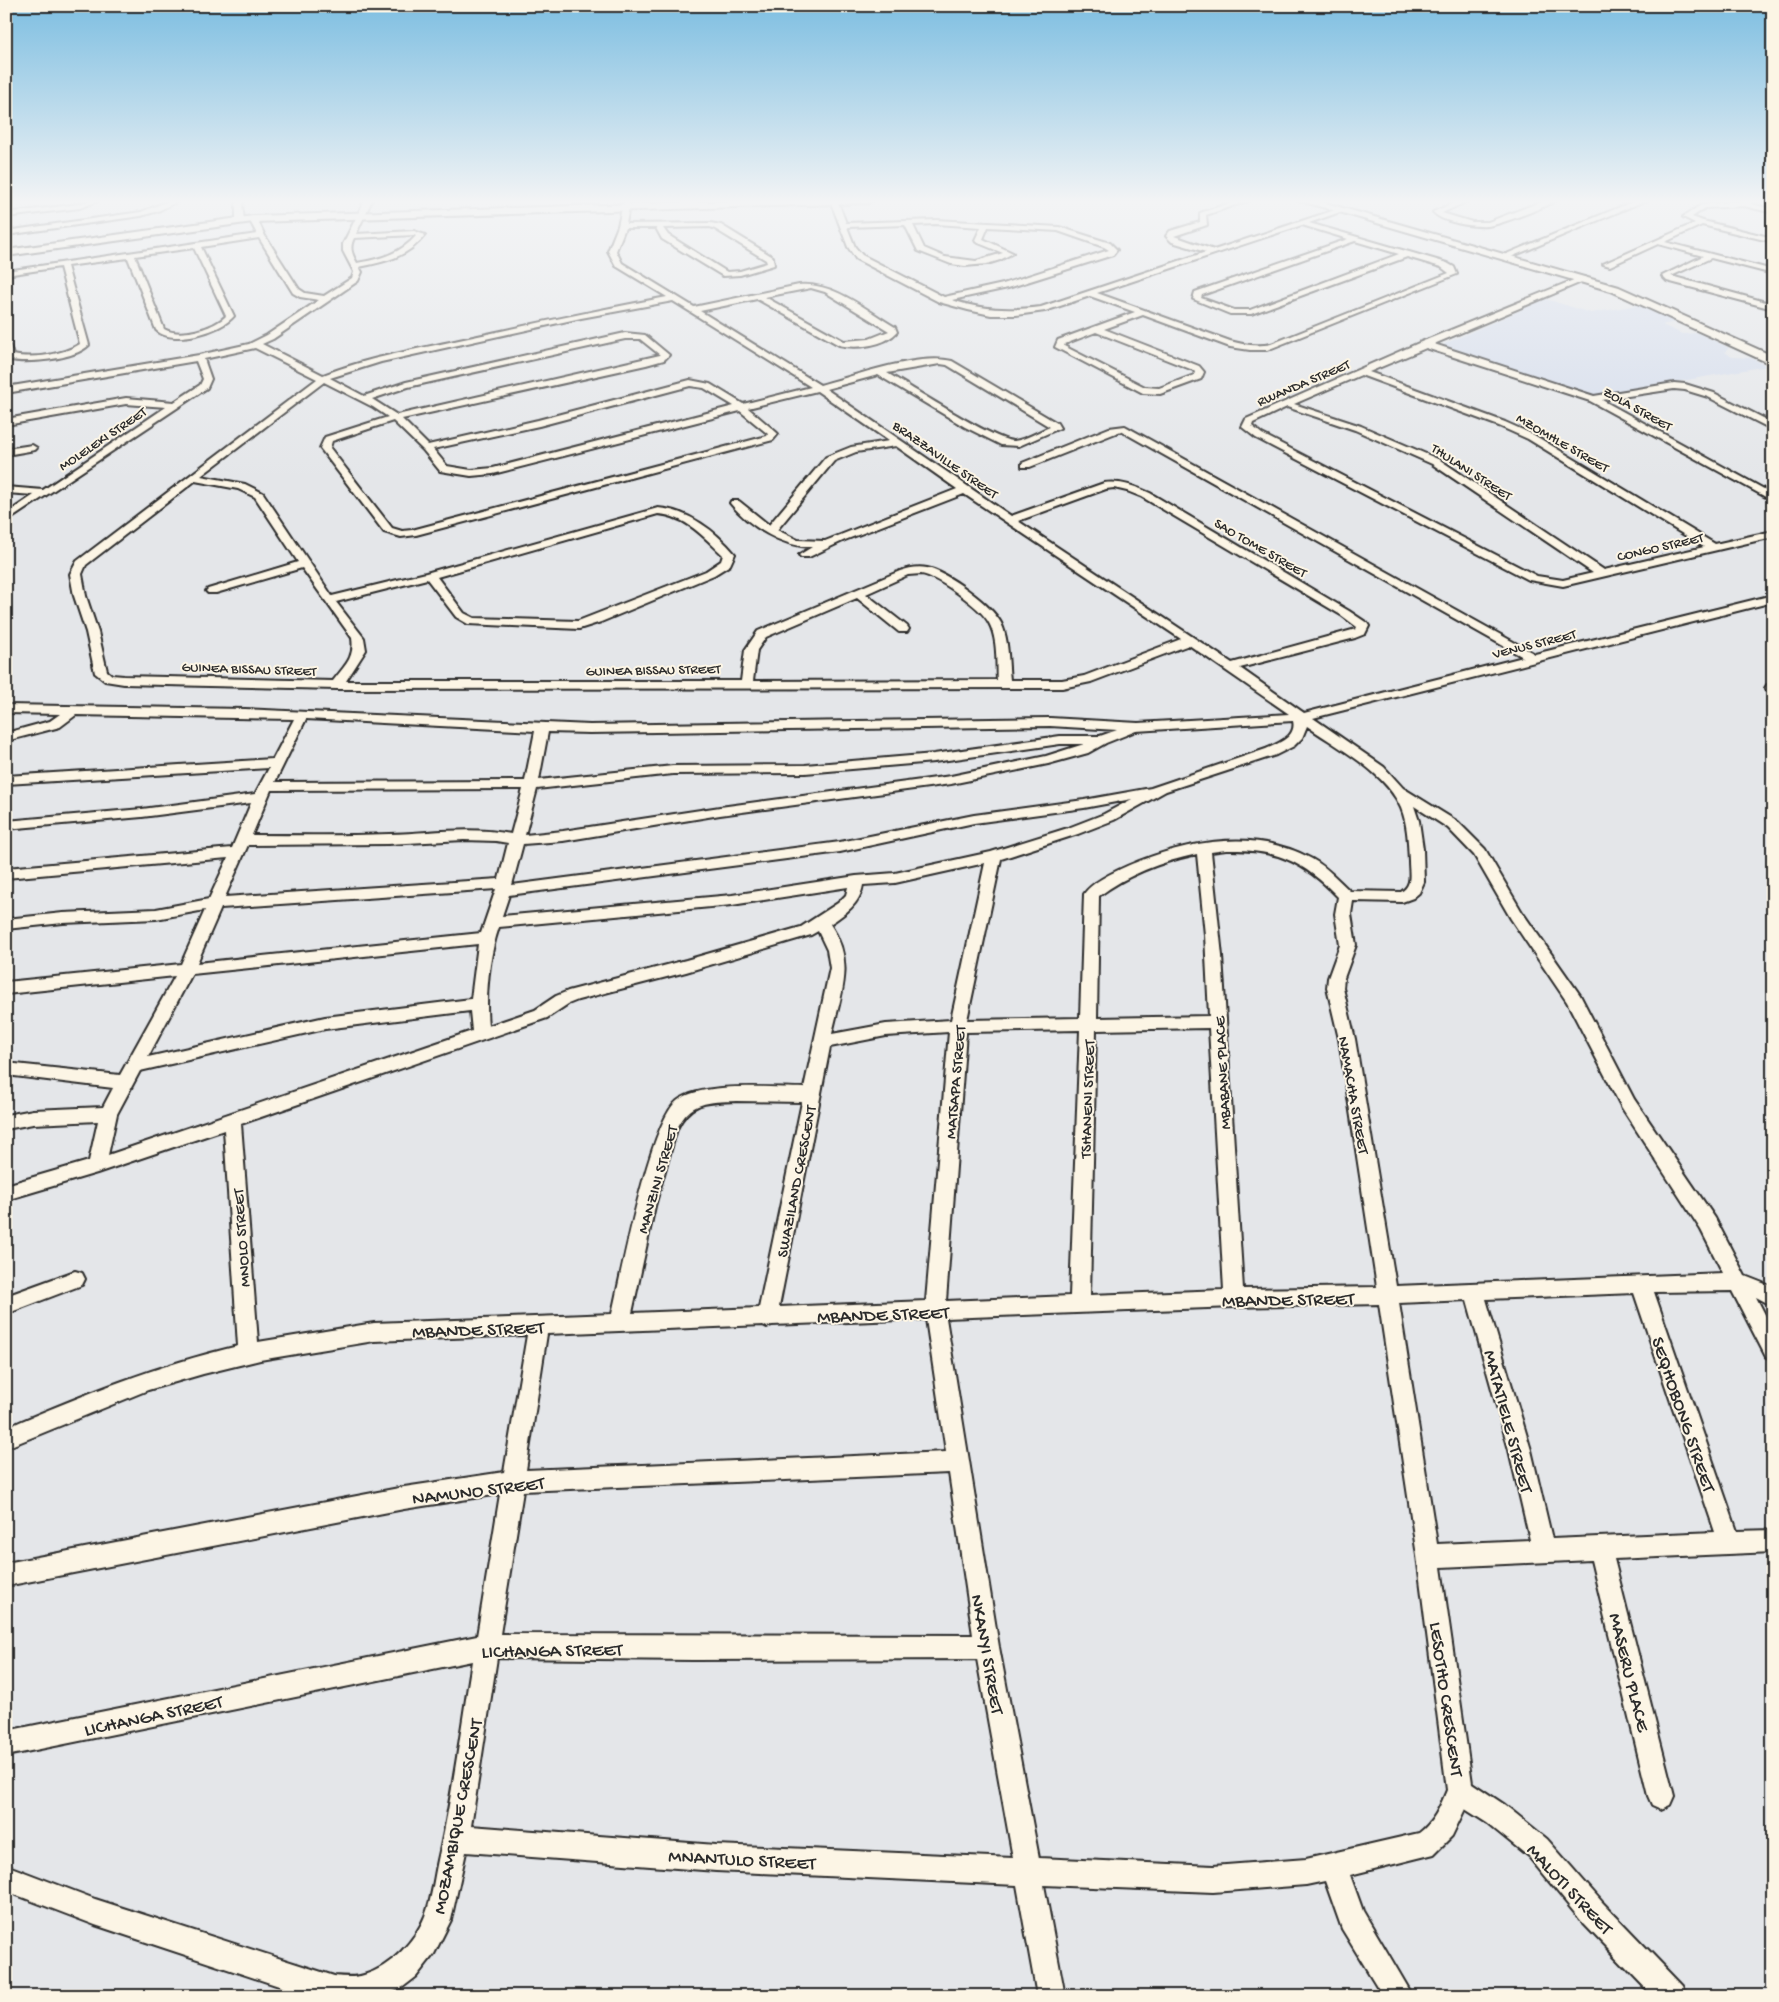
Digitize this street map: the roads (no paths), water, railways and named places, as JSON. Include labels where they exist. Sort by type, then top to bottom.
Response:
[{"type":"street","points":[[6,346],[9,357],[19,360],[77,350],[85,345],[71,293]]},
{"type":"street","points":[[146,293],[160,330],[166,334],[178,334],[217,326],[226,321],[230,316],[219,293]]},
{"type":"street","points":[[300,293],[325,299]]},
{"type":"street","points":[[6,390],[199,358],[256,345],[334,293]]},
{"type":"street","name":"BRAZZAVILLE STREET","points":[[668,293],[733,337],[819,388],[965,490],[1230,667],[1301,717]]},
{"type":"street","points":[[693,310],[770,293]]},
{"type":"street","points":[[758,296],[842,343],[853,345],[888,336],[893,332],[892,329],[832,293]]},
{"type":"street","points":[[929,293],[964,308],[984,311],[1021,312],[1038,310],[1092,294],[1242,348],[1267,348],[1404,293]]},
{"type":"street","points":[[941,300],[971,293]]},
{"type":"street","points":[[1200,293],[1197,297],[1200,301],[1233,312],[1251,312],[1301,293]]},
{"type":"street","name":"RWANDA STREET","points":[[1547,293],[1286,404],[1249,421],[1247,427],[1258,436],[1533,578],[1554,583]]},
{"type":"street","points":[[1625,293],[1770,358]]},
{"type":"street","points":[[1723,293],[1773,307]]},
{"type":"street","points":[[194,478],[325,377],[349,368],[581,316],[676,298]]},
{"type":"street","points":[[1096,329],[1196,368],[1200,372],[1199,376],[1160,391],[1143,390],[1059,347],[1063,341],[1096,329],[1144,312]]},
{"type":"street","points":[[366,398],[414,383],[626,336],[642,337],[665,354],[653,360],[395,418],[336,435],[326,442],[325,448],[388,530],[407,534],[564,494],[772,436],[771,431],[741,407],[707,386],[690,383],[539,423],[426,448]]},
{"type":"street","name":"ZOLA STREET","points":[[1424,344],[1594,399],[1773,498]]},
{"type":"street","points":[[256,345],[366,398],[395,418],[426,448],[444,469],[451,472],[493,472],[741,407],[881,373],[931,362],[944,362],[1054,425],[1055,428],[1016,444],[1004,443],[968,425],[881,373]]},
{"type":"street","name":"MOLELEKI STREET","points":[[6,519],[204,386],[207,381],[199,358]]},
{"type":"street","name":"MZOMHLE STREET","points":[[1361,372],[1502,424],[1531,437],[1714,548]]},
{"type":"street","points":[[1594,399],[1674,386],[1686,386],[1702,391],[1773,427]]},
{"type":"street","name":"MOLELEKI STREET","points":[[6,422],[126,401],[174,405]]},
{"type":"street","name":"THULANI STREET","points":[[1286,404],[1358,428],[1436,462],[1603,574]]},
{"type":"street","points":[[1026,466],[1112,430],[1122,428],[1533,658]]},
{"type":"street","points":[[770,530],[830,459],[838,453],[899,443]]},
{"type":"street","points":[[6,452],[32,448]]},
{"type":"street","points":[[194,478],[241,486],[256,493],[329,600],[355,632],[360,645],[357,657],[337,685]]},
{"type":"street","name":"GUINEA BISSAU STREET","points":[[194,478],[81,563],[77,569],[80,596],[92,632],[99,669],[109,678],[337,685],[747,683],[1004,685],[1075,682],[1190,640]]},
{"type":"street","name":"SAO TOME STREET","points":[[1010,520],[1097,488],[1114,485],[1130,488],[1146,495],[1345,613],[1363,626],[1361,631],[1351,635],[1230,667]]},
{"type":"street","points":[[6,490],[45,493]]},
{"type":"street","points":[[805,555],[825,544],[965,490]]},
{"type":"street","points":[[735,503],[770,530],[792,542],[825,544]]},
{"type":"street","points":[[329,600],[430,575],[663,511],[686,517],[729,554],[726,563],[710,573],[597,620],[579,624],[472,621],[460,616],[430,575]]},
{"type":"street","name":"CONGO STREET","points":[[1554,583],[1564,583],[1773,534]]},
{"type":"street","points":[[212,590],[304,564]]},
{"type":"street","points":[[747,683],[751,646],[762,634],[912,571],[922,570],[935,575],[988,613],[996,622],[1004,685]]},
{"type":"street","points":[[858,593],[903,629]]},
{"type":"street","name":"VENUS STREET","points":[[1138,726],[1301,717],[1773,598]]},
{"type":"street","points":[[6,708],[72,712],[302,715],[542,728],[1050,722],[1138,726]]},
{"type":"street","points":[[6,736],[55,724],[72,712]]},
{"type":"street","points":[[97,1166],[108,1114],[186,970],[276,763],[302,715]]},
{"type":"street","points":[[6,924],[63,918],[156,914],[214,903],[504,887],[840,846],[974,820],[1084,804],[1162,788],[1271,752],[1289,743],[1300,730],[1301,717]]},
{"type":"street","points":[[1301,717],[1379,770],[1399,791],[1453,825],[1480,852],[1516,915],[1574,999],[1628,1103],[1703,1216],[1740,1283],[1773,1351]]},
{"type":"street","points":[[6,873],[240,846],[464,835],[496,836],[516,840],[563,836],[720,811],[951,780],[1048,760],[1083,750],[1101,740],[1138,726]]},
{"type":"street","points":[[481,1034],[478,1004],[487,938],[504,887],[531,785],[542,728]]},
{"type":"street","points":[[6,824],[152,812],[263,792],[531,785],[673,770],[814,768],[934,758],[1060,740],[1101,740]]},
{"type":"street","points":[[6,780],[276,763]]},
{"type":"street","points":[[492,922],[732,900],[856,881],[895,878],[994,856],[1073,831],[1109,817],[1162,788]]},
{"type":"street","points":[[1203,848],[1241,843],[1279,850],[1305,861],[1323,873],[1346,896],[1408,896],[1417,882],[1414,827],[1412,815],[1399,791]]},
{"type":"street","name":"TSHANENI STREET","points":[[1080,1304],[1092,894],[1117,876],[1138,865],[1203,848]]},
{"type":"street","name":"MBABANE PLACE","points":[[1203,848],[1217,982],[1217,1022],[1234,1298]]},
{"type":"street","name":"MATSAPA STREET","points":[[934,1310],[958,1026],[994,856]]},
{"type":"street","points":[[6,1193],[97,1166],[232,1121],[541,1014],[562,1000],[574,995],[806,931],[821,923],[849,900],[853,895],[856,881]]},
{"type":"street","name":"NAMACHA STREET","points":[[1346,896],[1343,914],[1348,945],[1336,978],[1335,988],[1347,1038],[1388,1295]]},
{"type":"street","name":"SWAZILAND CRESCENT","points":[[767,1318],[838,968],[834,945],[830,935],[821,923]]},
{"type":"street","points":[[6,988],[487,938]]},
{"type":"street","points":[[134,1066],[325,1023],[478,1004]]},
{"type":"street","points":[[822,1044],[843,1036],[885,1029],[1088,1023],[1217,1022]]},
{"type":"street","points":[[6,1070],[34,1071],[94,1080],[124,1082]]},
{"type":"street","name":"MANZINI STREET","points":[[620,1323],[646,1206],[668,1129],[675,1115],[684,1105],[705,1096],[736,1094],[812,1095]]},
{"type":"street","points":[[6,1122],[33,1117],[108,1114]]},
{"type":"street","name":"MNOLO STREET","points":[[232,1121],[249,1354]]},
{"type":"street","points":[[6,1305],[75,1279]]},
{"type":"street","name":"MBANDE STREET","points":[[6,1438],[148,1381],[184,1370],[332,1337],[374,1332],[767,1318],[1234,1298],[1474,1292],[1720,1281],[1740,1283],[1757,1288],[1773,1298]]},
{"type":"street","name":"SEQHOBONG STREET","points":[[1641,1284],[1730,1544]]},
{"type":"street","name":"MATATIELE STREET","points":[[1474,1292],[1520,1450],[1544,1551]]},
{"type":"street","name":"LESOTHO CRESCENT","points":[[1029,1872],[1057,1871],[1213,1879],[1306,1872],[1425,1845],[1438,1836],[1446,1825],[1460,1790],[1428,1556],[1388,1295]]},
{"type":"street","name":"NKANYI STREET","points":[[934,1310],[986,1648],[1051,1996]]},
{"type":"street","name":"MOZAMBIQUE CRESCENT","points":[[6,1878],[95,1912],[334,1990],[356,1992],[393,1977],[406,1967],[424,1944],[438,1920],[456,1838],[538,1326]]},
{"type":"street","name":"NAMUNO STREET","points":[[6,1574],[404,1498],[514,1480],[802,1470],[958,1462]]},
{"type":"street","points":[[1428,1556],[1773,1541]]},
{"type":"street","name":"MASERU PLACE","points":[[1600,1549],[1661,1796]]},
{"type":"street","name":"LICHANGA STREET","points":[[6,1744],[486,1646],[986,1648]]},
{"type":"street","name":"MALOTI STREET","points":[[1460,1790],[1496,1814],[1538,1848],[1593,1913],[1673,1996]]},
{"type":"street","name":"MNANTULO STREET","points":[[456,1838],[716,1858],[1029,1872]]},
{"type":"street","points":[[1333,1866],[1352,1919],[1399,1996]]}]
